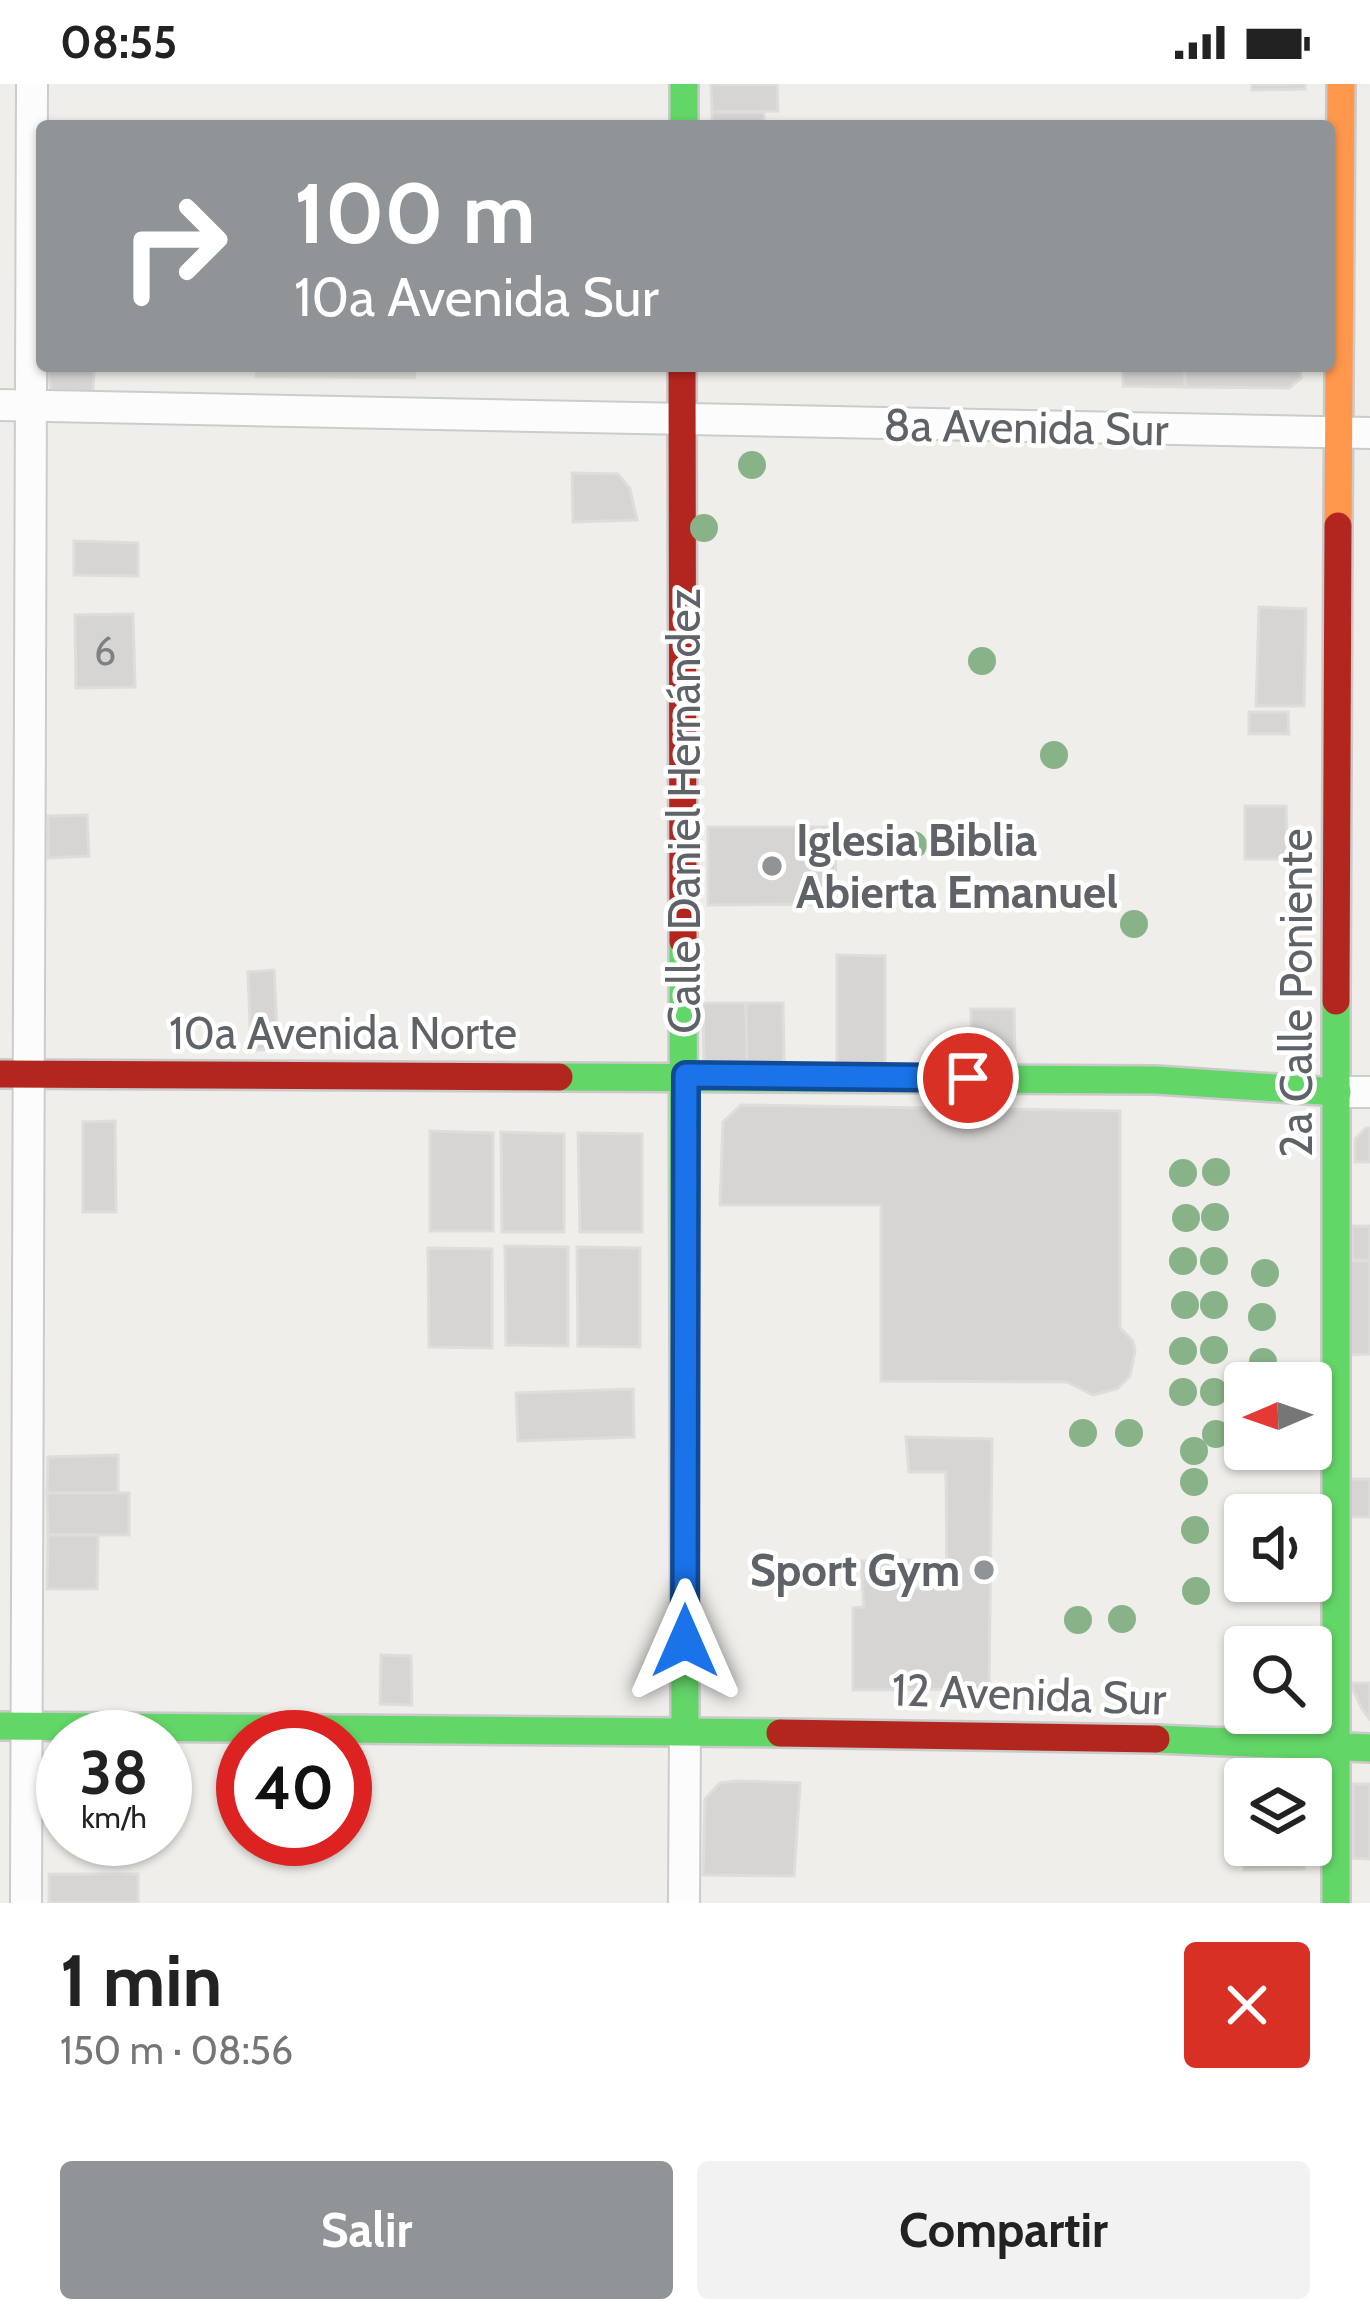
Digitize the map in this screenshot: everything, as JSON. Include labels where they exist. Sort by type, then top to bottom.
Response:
[{"type":"street","points":[[26,1903],[13,1726],[16,405],[32,84]]},
{"type":"street","points":[[684,84],[684,120]]},
{"type":"street","name":"2a Calle Poniente","points":[[1336,1903],[1337,1092],[1356,433],[1341,84]]},
{"type":"street","name":"Calle Daniel Hernández","points":[[682,372],[684,1903]]},
{"type":"street","name":"8a Avenida Sur","points":[[16,405],[1356,433]]},
{"type":"street","name":"10a Avenida Norte","points":[[15,1074],[1156,1080],[1337,1092]]},
{"type":"street","points":[[1337,1092],[1370,1092]]},
{"type":"street","name":"12 Avenida Sur","points":[[13,1726],[685,1729],[1054,1735],[1370,1748]]},
{"type":"shaded area","points":[[255,372],[416,372],[416,379],[255,378]]},
{"type":"building","points":[[711,84],[777,84],[778,111],[712,112]]},
{"type":"building","points":[[1252,84],[1305,84],[1305,89],[1252,90]]},
{"type":"building","points":[[712,112],[764,112],[764,120],[712,120]]},
{"type":"building","points":[[48,372],[94,372],[93,392],[51,390]]},
{"type":"building","points":[[1123,372],[1185,372],[1185,387],[1123,386]]},
{"type":"building","points":[[1185,372],[1300,372],[1301,378],[1289,388],[1185,387]]},
{"type":"building","points":[[572,473],[618,474],[630,489],[637,520],[573,522]]},
{"type":"building","points":[[74,541],[138,543],[138,576],[74,575]]},
{"type":"building","points":[[1259,607],[1306,609],[1304,706],[1256,706]]},
{"type":"building","points":[[133,614],[135,687],[76,688],[75,615]]},
{"type":"building","points":[[1249,712],[1288,712],[1289,734],[1249,734]]},
{"type":"building","points":[[1245,806],[1286,806],[1287,859],[1245,859]]},
{"type":"building","points":[[87,815],[89,856],[48,858],[48,816]]},
{"type":"building","name":"Iglesia Biblia Abierta Emanuel","points":[[708,827],[835,827],[836,904],[708,905]]},
{"type":"building","points":[[837,955],[885,956],[885,1065],[837,1065]]},
{"type":"building","points":[[274,970],[278,1049],[251,1050],[248,972]]},
{"type":"building","points":[[703,1003],[746,1003],[747,1064],[704,1064]]},
{"type":"building","points":[[746,1003],[783,1003],[784,1064],[747,1064]]},
{"type":"building","points":[[971,1009],[1014,1009],[1015,1057],[972,1058]]},
{"type":"building","points":[[741,1105],[1120,1111],[1120,1328],[1133,1341],[1130,1376],[1117,1389],[1093,1395],[1067,1382],[881,1381],[881,1205],[720,1205],[723,1122]]},
{"type":"building","points":[[115,1121],[116,1212],[83,1212],[83,1122]]},
{"type":"building","points":[[1370,1128],[1370,1162],[1355,1162],[1355,1139]]},
{"type":"building","points":[[430,1131],[493,1133],[493,1231],[430,1231]]},
{"type":"building","points":[[501,1132],[564,1134],[564,1232],[502,1232]]},
{"type":"building","points":[[578,1133],[642,1134],[642,1232],[580,1232]]},
{"type":"building","points":[[1352,1226],[1370,1226],[1370,1260],[1352,1260]]},
{"type":"building","points":[[505,1246],[568,1247],[568,1346],[506,1345]]},
{"type":"building","points":[[577,1247],[640,1248],[640,1347],[578,1346]]},
{"type":"building","points":[[428,1248],[492,1249],[492,1348],[429,1347]]},
{"type":"building","points":[[1342,1261],[1370,1261],[1370,1354],[1343,1355]]},
{"type":"building","points":[[633,1389],[634,1437],[518,1441],[516,1393]]},
{"type":"building","points":[[906,1437],[992,1439],[989,1689],[853,1690],[853,1608],[864,1607],[861,1561],[912,1560],[913,1588],[947,1588],[946,1472],[909,1472]]},
{"type":"building","points":[[118,1455],[118,1493],[47,1493],[48,1457]]},
{"type":"building","points":[[1350,1479],[1370,1479],[1370,1517],[1351,1517]]},
{"type":"building","points":[[47,1493],[129,1493],[129,1535],[48,1535]]},
{"type":"building","points":[[48,1535],[98,1535],[97,1589],[47,1589]]},
{"type":"building","points":[[381,1655],[411,1656],[412,1705],[380,1704]]},
{"type":"building","points":[[1350,1683],[1370,1683],[1370,1719],[1362,1709]]},
{"type":"building","points":[[720,1783],[800,1783],[794,1876],[703,1875],[705,1799]]},
{"type":"building","points":[[1353,1784],[1370,1784],[1370,1859],[1353,1858]]},
{"type":"building","points":[[1244,1866],[1304,1866],[1304,1869],[1244,1870]]},
{"type":"building","points":[[49,1874],[138,1874],[138,1903],[49,1903]]},
{"type":"traffic: fast","points":[[684,84],[684,120]]},
{"type":"traffic: fast","points":[[683,941],[685,1729]]},
{"type":"traffic: fast","points":[[1336,1001],[1336,1903]]},
{"type":"traffic: fast","points":[[559,1077],[1156,1080],[1337,1092]]},
{"type":"traffic: fast","points":[[0,1726],[780,1733]]},
{"type":"traffic: fast","points":[[1156,1739],[1370,1748]]},
{"type":"traffic: slow","points":[[1338,526],[1341,84]]},
{"type":"traffic: jam","points":[[682,372],[683,941]]},
{"type":"traffic: jam","points":[[1336,1001],[1338,526]]},
{"type":"traffic: jam","points":[[0,1074],[559,1077]]},
{"type":"traffic: jam","points":[[780,1733],[1156,1739]]},
{"type":"place","name":"Iglesia Biblia Abierta Emanuel","points":[[772,866]]},
{"type":"place","name":"Sport Gym","points":[[984,1570]]},
{"type":"route","points":[[685,1641],[686,1075],[968,1078]]}]
